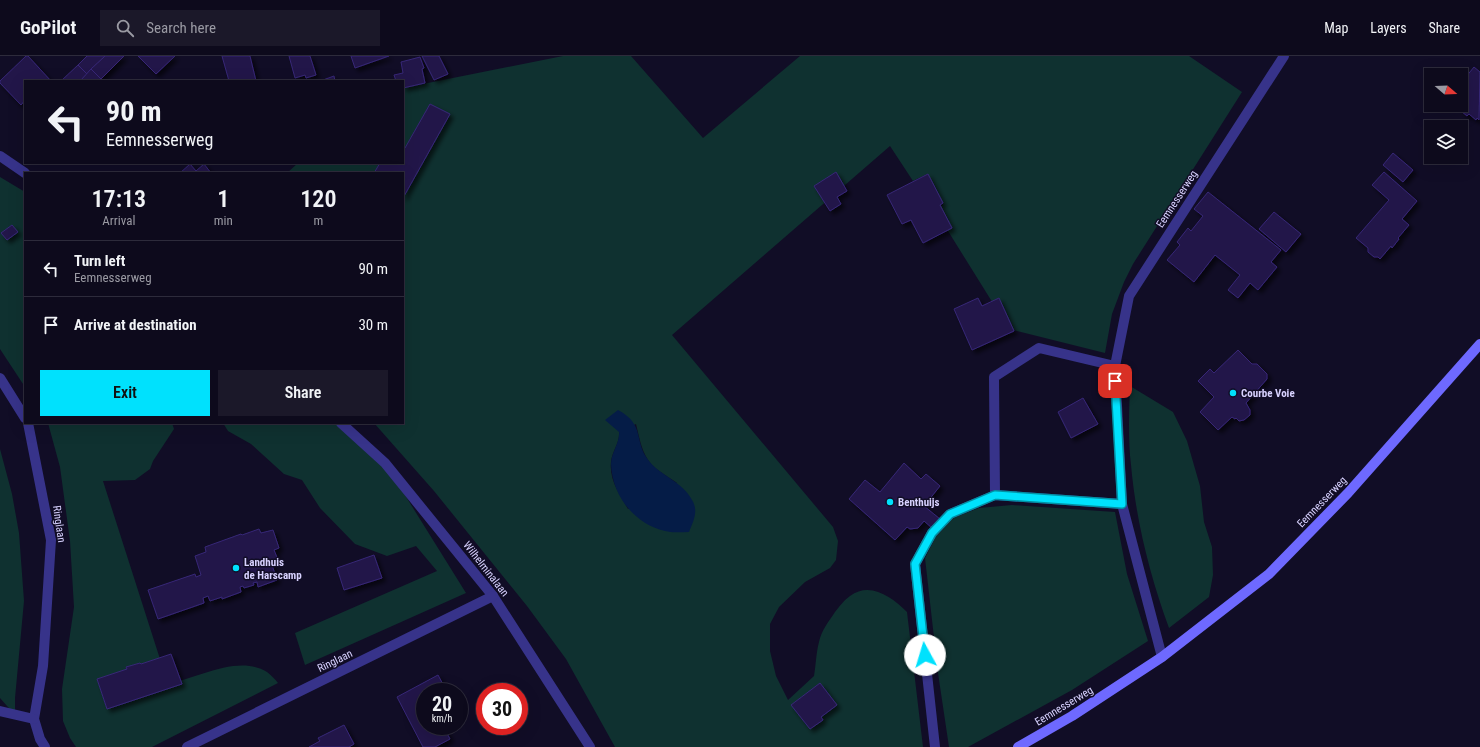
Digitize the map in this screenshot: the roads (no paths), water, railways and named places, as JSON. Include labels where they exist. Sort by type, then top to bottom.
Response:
[{"type":"street","name":"Eemnesserweg","points":[[1162,657],[1122,504],[1114,366],[1129,296],[1284,56]]},
{"type":"street","points":[[0,156],[24,172]]},
{"type":"street","name":"Eemnesserweg","points":[[1018,747],[1072,716],[1162,657],[1269,574],[1348,493],[1480,344]]},
{"type":"street","points":[[995,495],[994,377],[1039,348],[1114,366]]},
{"type":"street","points":[[0,378],[24,416]]},
{"type":"street","name":"Ringlaan","points":[[28,424],[52,540],[42,666],[34,719],[40,740],[45,747]]},
{"type":"street","name":"Wilhelminalaan","points":[[342,424],[385,463],[493,596],[590,747]]},
{"type":"street","points":[[935,747],[915,564],[932,533],[950,514],[995,495],[1122,504]]},
{"type":"street","name":"Ringlaan","points":[[187,747],[493,596]]},
{"type":"street","points":[[0,711],[34,719]]},
{"type":"water","points":[[618,410],[627,416],[636,427],[641,447],[649,461],[683,488],[692,500],[695,512],[694,520],[689,532],[665,531],[644,522],[635,515],[620,497],[612,475],[611,464],[619,432],[605,420]]},
{"type":"place","name":"Courbe Voie","points":[[1233,393]]},
{"type":"place","name":"Benthuijs","points":[[890,502]]},
{"type":"place","name":"Landhuis de Harscamp","points":[[236,568]]}]
